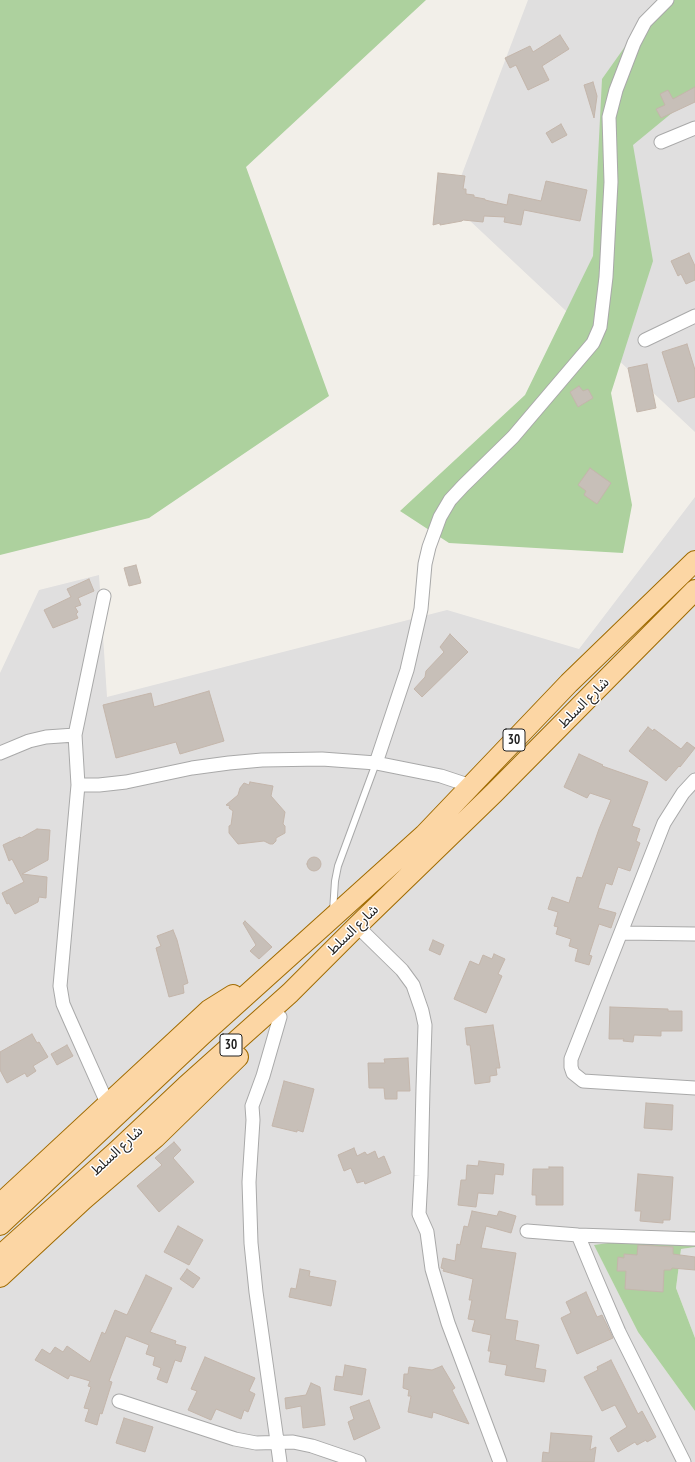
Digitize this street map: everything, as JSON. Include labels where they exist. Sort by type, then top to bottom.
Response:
[{"type":"main road","name":"شارع السلط","points":[[0,1225],[202,1036],[424,835],[569,683],[695,561]]},
{"type":"main road","name":"شارع السلط","points":[[0,1256],[290,993],[494,794],[695,590]]},
{"type":"main road","points":[[0,1277],[83,1200],[155,1138],[280,1017],[335,961],[351,932]]},
{"type":"main road","points":[[0,1204],[209,1010],[276,968]]},
{"type":"street","points":[[376,763],[407,670],[421,609],[425,564],[429,547],[440,517],[450,500],[513,437],[593,343],[600,327],[606,277],[611,182],[609,117],[616,90],[634,44],[645,22],[667,0]]},
{"type":"street","points":[[661,142],[695,128]]},
{"type":"street","points":[[645,340],[695,316]]},
{"type":"street","points":[[104,596],[75,735],[78,785],[60,986],[61,995],[66,1010],[108,1105]]},
{"type":"street","points":[[0,753],[29,741],[46,737],[75,735]]},
{"type":"street","points":[[78,785],[99,785],[126,782],[192,768],[229,763],[262,760],[322,759],[376,763],[441,776],[471,786]]},
{"type":"street","points":[[695,780],[678,800],[664,823],[622,933],[571,1059],[572,1073],[583,1081],[695,1088]]},
{"type":"street","points":[[351,932],[402,970],[413,985],[422,1011],[424,1025],[424,1080],[421,1176],[418,1214],[427,1232],[432,1269],[448,1322],[500,1462]]},
{"type":"street","points":[[622,933],[695,934]]},
{"type":"street","points":[[280,1017],[263,1076],[252,1106],[253,1120],[248,1182],[251,1243],[256,1292],[280,1462]]},
{"type":"street","points":[[526,1231],[578,1235],[695,1239]]},
{"type":"street","points":[[578,1235],[594,1276],[619,1332],[684,1462]]},
{"type":"street","points":[[119,1401],[235,1439],[256,1443],[277,1442],[301,1444],[359,1462]]},
{"type":"lane","points":[[333,919],[335,881],[338,866],[376,763]]},
{"type":"shaded area","points":[[528,0],[695,0],[695,432],[451,203]]},
{"type":"shaded area","points":[[695,497],[695,1231],[595,1246],[638,1332],[695,1411],[695,1462],[0,1462],[0,673],[39,590],[99,575],[107,697],[447,610],[579,649]]},
{"type":"shaded area","points":[[695,1247],[695,1338],[676,1288],[681,1249]]},
{"type":"green space","points":[[0,0],[426,0],[246,167],[329,396],[149,518],[0,555]]},
{"type":"green space","points":[[658,0],[695,0],[695,94],[633,145],[653,261],[611,393],[632,505],[623,553],[449,543],[400,511],[525,395],[593,256],[602,79]]},
{"type":"green space","points":[[695,1231],[695,1247],[681,1249],[676,1288],[695,1338],[695,1411],[638,1332],[594,1245]]},
{"type":"building","points":[[560,35],[569,49],[542,66],[549,80],[528,90],[516,65],[510,68],[505,58],[530,46],[533,52]]},
{"type":"building","points":[[593,82],[597,96],[594,118],[584,85]]},
{"type":"building","points":[[695,87],[695,102],[661,118],[656,109],[665,105],[660,94],[668,90],[673,99]]},
{"type":"building","points":[[561,124],[567,135],[552,143],[546,133]]},
{"type":"building","points":[[438,173],[465,176],[463,189],[466,189],[466,194],[507,205],[509,194],[541,201],[546,181],[587,190],[580,221],[524,210],[521,225],[504,222],[505,217],[484,216],[483,222],[463,220],[433,225]]},
{"type":"building","points":[[689,253],[695,266],[695,280],[686,284],[681,274],[678,276],[671,261]]},
{"type":"building","points":[[687,344],[695,370],[695,397],[678,402],[662,352]]},
{"type":"building","points":[[647,364],[656,408],[637,412],[628,368]]},
{"type":"building","points":[[579,386],[583,391],[588,389],[593,398],[578,407],[570,392]]},
{"type":"building","points":[[590,468],[611,483],[597,504],[584,495],[586,491],[578,485]]},
{"type":"building","points":[[136,565],[141,583],[129,586],[124,568]]},
{"type":"building","points":[[89,579],[94,591],[78,598],[81,605],[75,607],[78,612],[76,614],[78,618],[53,628],[44,610],[71,597],[67,589]]},
{"type":"building","points":[[450,634],[468,652],[422,697],[414,689],[425,677],[426,671],[444,652],[440,647]]},
{"type":"building","points":[[209,691],[224,741],[180,754],[176,742],[116,758],[103,705],[151,693],[154,707]]},
{"type":"building","points":[[648,727],[653,731],[654,729],[681,749],[687,742],[695,748],[680,767],[679,766],[666,781],[629,751]]},
{"type":"building","points":[[579,754],[603,765],[602,766],[648,782],[632,826],[640,829],[636,841],[640,843],[630,871],[618,867],[612,885],[606,883],[598,908],[616,913],[611,928],[599,924],[589,955],[592,956],[589,965],[575,961],[578,949],[569,946],[571,939],[556,934],[558,927],[554,926],[558,912],[548,909],[552,897],[569,903],[577,877],[582,878],[611,800],[590,793],[587,798],[564,787]]},
{"type":"building","points":[[250,782],[273,786],[271,796],[285,812],[283,824],[285,826],[285,833],[276,838],[276,841],[273,844],[264,841],[238,844],[229,833],[229,826],[231,825],[233,811],[229,808],[230,806],[226,805],[238,795],[240,788],[244,783],[249,785]]},
{"type":"building","points":[[37,829],[50,830],[48,860],[22,874],[47,877],[46,898],[39,897],[38,902],[15,914],[9,903],[7,904],[2,893],[24,882],[12,859],[9,861],[3,845],[20,837],[21,838]]},
{"type":"building","points":[[314,857],[319,859],[321,864],[319,869],[314,871],[309,869],[307,864],[309,859]]},
{"type":"building","points":[[245,921],[272,947],[259,959],[250,951],[256,945],[243,923]]},
{"type":"building","points":[[173,930],[188,983],[183,985],[184,993],[169,997],[156,948],[161,946],[157,936]]},
{"type":"building","points":[[433,940],[444,945],[440,955],[429,950]]},
{"type":"building","points":[[494,954],[505,959],[498,974],[502,976],[486,1013],[454,999],[470,961],[479,965],[483,955],[492,959]]},
{"type":"building","points":[[610,1007],[668,1009],[668,1011],[682,1011],[682,1031],[661,1031],[661,1036],[634,1035],[633,1042],[623,1041],[624,1039],[609,1039]]},
{"type":"building","points":[[493,1025],[500,1068],[496,1068],[497,1075],[490,1076],[490,1082],[475,1084],[470,1045],[467,1045],[465,1028]]},
{"type":"building","points":[[32,1034],[48,1057],[33,1066],[36,1071],[27,1077],[25,1073],[7,1083],[0,1070],[0,1052]]},
{"type":"building","points":[[67,1045],[73,1056],[57,1065],[51,1054]]},
{"type":"building","points":[[408,1058],[410,1091],[397,1091],[397,1099],[385,1099],[384,1088],[369,1088],[368,1063],[385,1063],[384,1059]]},
{"type":"building","points":[[284,1081],[314,1089],[303,1132],[272,1126]]},
{"type":"building","points":[[646,1103],[673,1105],[672,1130],[644,1128]]},
{"type":"building","points":[[174,1142],[181,1150],[173,1158],[194,1182],[159,1212],[137,1186],[162,1165],[155,1158]]},
{"type":"building","points":[[354,1148],[357,1156],[365,1152],[367,1155],[375,1151],[378,1159],[384,1156],[391,1173],[365,1184],[364,1181],[357,1183],[351,1168],[344,1171],[338,1155]]},
{"type":"building","points":[[479,1161],[504,1164],[503,1175],[495,1174],[493,1194],[478,1193],[476,1207],[458,1205],[461,1180],[466,1180],[467,1165],[478,1166]]},
{"type":"building","points":[[549,1167],[563,1167],[563,1205],[536,1205],[536,1195],[532,1195],[533,1169],[549,1169]]},
{"type":"building","points":[[638,1174],[673,1177],[670,1220],[663,1220],[663,1223],[640,1221],[641,1211],[635,1211]]},
{"type":"building","points":[[472,1211],[497,1216],[499,1211],[516,1216],[511,1233],[486,1226],[481,1248],[516,1253],[505,1319],[518,1321],[515,1340],[539,1345],[535,1368],[546,1370],[544,1382],[505,1375],[507,1365],[489,1362],[491,1351],[488,1351],[491,1335],[472,1331],[475,1320],[468,1319],[472,1300],[469,1300],[473,1279],[443,1271],[444,1269],[441,1268],[443,1258],[455,1261],[457,1244],[460,1245],[464,1226],[468,1227]]},
{"type":"building","points":[[178,1226],[203,1240],[189,1265],[164,1252]]},
{"type":"building","points":[[638,1245],[673,1247],[673,1254],[695,1257],[695,1270],[672,1268],[671,1270],[664,1270],[663,1292],[625,1289],[626,1271],[617,1271],[618,1257],[624,1258],[624,1254],[637,1255]]},
{"type":"building","points":[[187,1269],[200,1278],[193,1288],[180,1279]]},
{"type":"building","points":[[300,1269],[310,1271],[309,1276],[336,1281],[331,1306],[289,1297],[291,1288],[296,1289]]},
{"type":"building","points":[[146,1275],[172,1288],[150,1332],[176,1341],[175,1344],[186,1347],[181,1362],[175,1360],[167,1383],[157,1379],[161,1368],[153,1365],[155,1357],[146,1354],[149,1345],[126,1336],[109,1381],[112,1382],[97,1425],[85,1421],[89,1409],[84,1408],[91,1387],[88,1386],[90,1381],[70,1375],[68,1379],[35,1360],[42,1349],[50,1354],[55,1347],[63,1352],[67,1346],[90,1362],[102,1332],[105,1334],[115,1310],[127,1315]]},
{"type":"building","points":[[586,1292],[597,1317],[602,1315],[613,1338],[577,1354],[561,1318],[571,1313],[566,1302]]},
{"type":"building","points":[[205,1357],[255,1378],[249,1391],[255,1394],[248,1412],[244,1410],[241,1419],[216,1409],[211,1420],[188,1410],[197,1391],[191,1389]]},
{"type":"building","points":[[611,1360],[638,1414],[642,1411],[656,1437],[637,1445],[635,1442],[618,1452],[610,1438],[627,1427],[615,1405],[602,1411],[584,1377],[598,1370],[597,1367]]},
{"type":"building","points":[[345,1365],[366,1369],[362,1395],[334,1390],[336,1376],[343,1377]]},
{"type":"building","points":[[442,1366],[455,1388],[452,1390],[469,1424],[433,1412],[432,1418],[408,1412],[411,1396],[408,1396],[409,1390],[403,1388],[404,1374],[408,1374],[409,1367],[432,1370]]},
{"type":"building","points":[[311,1383],[320,1387],[325,1425],[303,1428],[301,1406],[286,1409],[285,1398],[306,1395]]},
{"type":"building","points":[[369,1400],[380,1428],[354,1440],[348,1422],[354,1419],[350,1407]]},
{"type":"building","points":[[124,1418],[153,1427],[145,1452],[116,1443]]},
{"type":"building","points":[[551,1433],[592,1436],[590,1450],[596,1447],[594,1462],[542,1462],[543,1452],[549,1453]]}]
